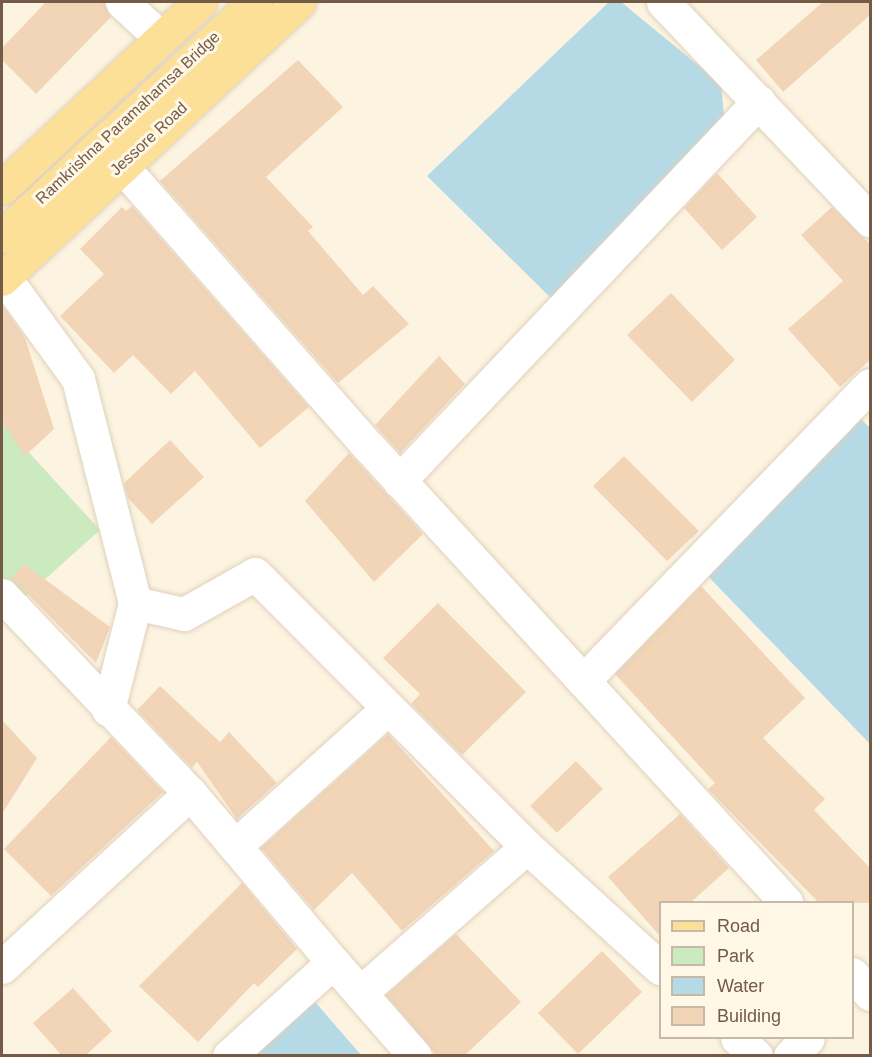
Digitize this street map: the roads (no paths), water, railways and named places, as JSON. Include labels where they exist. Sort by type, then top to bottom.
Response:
[{"type":"main road","points":[[2,188],[200,2]]},
{"type":"main road","name":"Ramkrishna Paramahamsa Bridge","points":[[2,236],[255,2]]},
{"type":"main road","name":"Jessore Road","points":[[2,278],[120,164],[299,2]]},
{"type":"street","points":[[122,2],[161,38]]},
{"type":"street","points":[[663,2],[870,220]]},
{"type":"street","points":[[399,481],[759,101]]},
{"type":"street","points":[[120,164],[399,481],[784,901]]},
{"type":"street","points":[[2,278],[78,379],[135,603],[108,710]]},
{"type":"street","points":[[583,681],[870,385]]},
{"type":"street","points":[[135,603],[184,614],[255,574],[527,847],[659,967]]},
{"type":"street","points":[[2,596],[108,710],[190,793],[415,1056]]},
{"type":"street","points":[[235,846],[387,709]]},
{"type":"street","points":[[2,967],[190,793]]},
{"type":"street","points":[[360,993],[527,847]]},
{"type":"street","points":[[229,1056],[333,962]]},
{"type":"street","points":[[737,1039],[756,1056]]},
{"type":"street","points":[[790,1056],[807,1039]]},
{"type":"water","points":[[609,2],[621,2],[721,84],[725,127],[557,304],[427,176]]},
{"type":"water","points":[[855,413],[870,428],[870,744],[703,571]]},
{"type":"water","points":[[310,996],[361,1055],[245,1056]]}]
